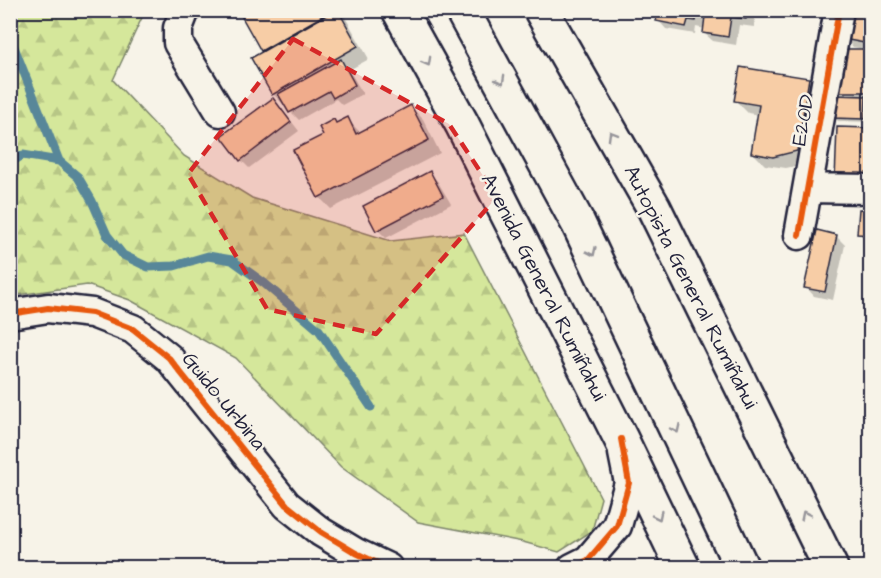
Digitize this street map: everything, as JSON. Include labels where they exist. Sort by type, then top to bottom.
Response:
[{"type":"main road","name":"Avenida General Rumiñahui","points":[[399,10],[462,124],[683,567]]},
{"type":"main road","points":[[462,10],[578,223],[742,567]]},
{"type":"main road","name":"Autopista General Rumiñahui","points":[[541,10],[654,208],[831,567]]},
{"type":"street","points":[[185,10],[178,28],[178,43],[220,112]]},
{"type":"street","name":"E20D","points":[[800,235],[839,10]]},
{"type":"street","points":[[808,188],[870,189]]},
{"type":"street","name":"Guido Urbina","points":[[10,314],[48,308],[92,313],[134,329],[169,358],[287,505],[321,532],[356,553],[388,567]]},
{"type":"street","points":[[572,567],[588,560],[617,526],[629,483],[621,440]]},
{"type":"highlighted area","points":[[293,39],[449,124],[497,197],[376,334],[267,309],[188,174]]},
{"type":"green space","points":[[10,11],[145,11],[113,80],[184,156],[252,198],[391,241],[464,233],[601,498],[592,531],[559,552],[523,542],[418,522],[341,467],[236,358],[130,300],[87,285],[11,296]]},
{"type":"building","points":[[238,10],[333,10],[261,51]]},
{"type":"building","points":[[338,10],[358,46],[272,95],[251,58]]},
{"type":"building","points":[[658,10],[698,10],[696,21],[688,20],[686,27],[656,21]]},
{"type":"building","points":[[710,10],[747,10],[746,19],[731,17],[728,37],[703,33],[705,16]]},
{"type":"building","points":[[854,10],[870,10],[870,44],[843,39]]},
{"type":"building","points":[[836,49],[870,49],[870,92],[837,92]]},
{"type":"building","points":[[341,59],[355,85],[333,98],[329,91],[289,113],[278,94]]},
{"type":"building","points":[[740,67],[809,78],[797,151],[773,157],[751,153],[759,105],[734,101]]},
{"type":"building","points":[[833,95],[866,96],[865,119],[832,118]]},
{"type":"building","points":[[273,98],[291,122],[240,161],[221,136]]},
{"type":"building","points":[[411,105],[429,140],[318,198],[293,150],[323,135],[319,127],[334,119],[336,123],[348,117],[356,134]]},
{"type":"building","points":[[837,127],[870,128],[870,181],[835,180]]},
{"type":"building","points":[[430,171],[443,196],[376,231],[363,206]]},
{"type":"building","points":[[859,209],[870,210],[870,235],[857,234]]},
{"type":"building","points":[[817,230],[837,235],[825,292],[804,288]]},
{"type":"building","points":[[870,329],[870,345],[863,334]]},
{"type":"waterway","points":[[10,37],[59,161],[78,177],[107,235],[123,255],[148,267],[174,266],[208,256],[232,260],[264,283],[319,330],[371,407]]},
{"type":"waterway","points":[[10,163],[23,155],[59,161]]},
{"type":"cycle path","points":[[799,235],[839,10]]},
{"type":"cycle path","points":[[10,314],[48,308],[92,313],[133,329],[169,358],[287,505],[321,532],[356,553],[388,568]]},
{"type":"cycle path","points":[[572,568],[588,560],[617,526],[629,483],[621,439]]}]
